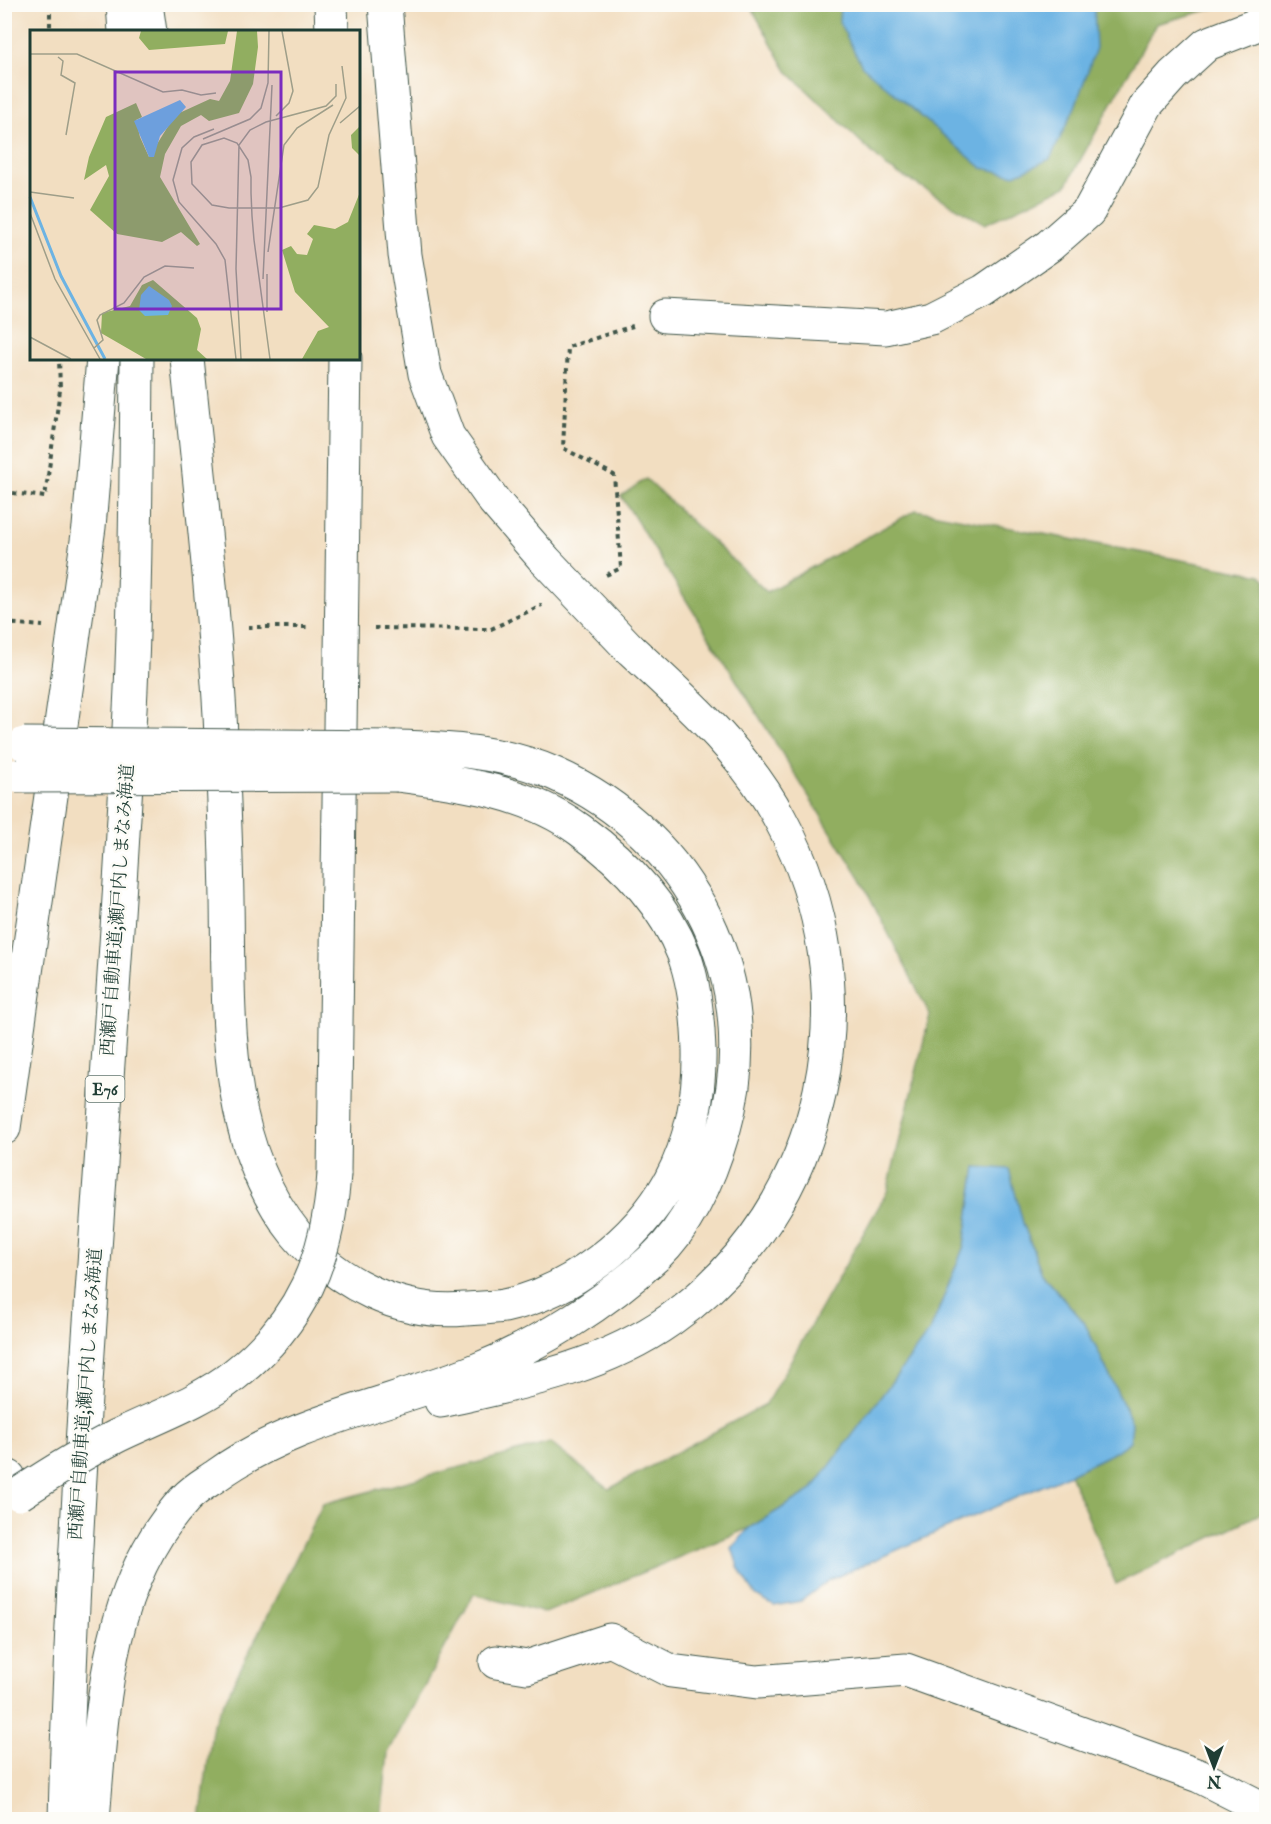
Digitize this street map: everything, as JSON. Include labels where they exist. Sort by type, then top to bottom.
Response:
[{"type":"main road","points":[[105,4],[106,30]]},
{"type":"main road","points":[[123,4],[125,30]]},
{"type":"main road","points":[[146,4],[150,30]]},
{"type":"main road","points":[[331,4],[332,30]]},
{"type":"main road","points":[[281,1437],[559,1374],[615,1351],[669,1321],[716,1282],[759,1235],[792,1179],[813,1123],[826,1059],[829,993],[821,938],[807,878],[780,818],[742,763],[686,701],[629,648],[544,559],[494,501],[448,436],[425,374],[405,255],[385,4]]},
{"type":"main road","points":[[665,316],[886,328],[931,318],[984,291],[1049,246],[1089,211],[1147,104],[1173,75],[1207,44],[1266,21]]},
{"type":"main road","points":[[4,1128],[89,527],[103,360]]},
{"type":"main road","name":"西瀬戸自動車道;瀬戸内しまなみ海道","points":[[65,1820],[69,1670],[77,1514],[131,688],[136,360]]},
{"type":"main road","points":[[14,744],[397,761],[528,801],[577,827],[621,863],[657,905],[684,956],[698,1012],[699,1069],[691,1129],[671,1180],[640,1223],[603,1257],[556,1289],[504,1306],[440,1311],[383,1299],[337,1274],[296,1234],[267,1190],[249,1146],[236,1086],[230,1012],[220,712],[205,530],[186,360]]},
{"type":"main road","points":[[9,1488],[62,1465],[116,1436],[190,1402],[233,1376],[270,1343],[296,1306],[320,1261],[332,1212],[334,1174],[345,360]]},
{"type":"main road","points":[[10,776],[397,761],[451,748],[502,758],[552,773],[603,798],[652,838],[688,886],[713,933],[730,987],[736,1047],[731,1102],[715,1157],[693,1207],[660,1253],[620,1287],[527,1346],[472,1371],[281,1437],[236,1461],[187,1496],[153,1540],[129,1591],[111,1657],[100,1733],[93,1820]]},
{"type":"main road","points":[[496,1662],[527,1667],[610,1640],[671,1671],[757,1682],[906,1670],[1198,1776],[1266,1810]]},
{"type":"path","points":[[50,4],[50,30]]},
{"type":"path","points":[[600,578],[621,568],[614,475],[563,448],[568,347],[665,316]]},
{"type":"path","points":[[4,492],[45,497],[60,390],[59,360]]},
{"type":"path","points":[[365,628],[491,628],[545,603]]},
{"type":"green space","points":[[750,5],[1226,5],[1156,24],[1066,186],[985,224],[887,167],[787,71]]},
{"type":"green space","points":[[646,479],[767,592],[916,510],[1261,575],[1266,580],[1266,1511],[1116,1584],[1070,1474],[1115,1452],[1130,1441],[1132,1423],[1084,1322],[1042,1274],[1023,1223],[976,1167],[964,1246],[931,1329],[812,1490],[749,1528],[545,1613],[474,1594],[388,1753],[381,1819],[200,1820],[213,1724],[323,1504],[550,1443],[609,1489],[766,1404],[887,1192],[930,1015],[860,878],[621,496]]},
{"type":"water","points":[[840,5],[1094,5],[1096,48],[1075,107],[1050,159],[1015,175],[982,168],[862,66],[839,22]]},
{"type":"water","points":[[976,1167],[1009,1169],[1023,1223],[1042,1274],[1084,1322],[1132,1423],[1130,1441],[1115,1452],[1070,1474],[829,1580],[801,1601],[774,1606],[756,1596],[739,1569],[732,1548],[749,1528],[812,1490],[931,1329],[964,1246]]}]
